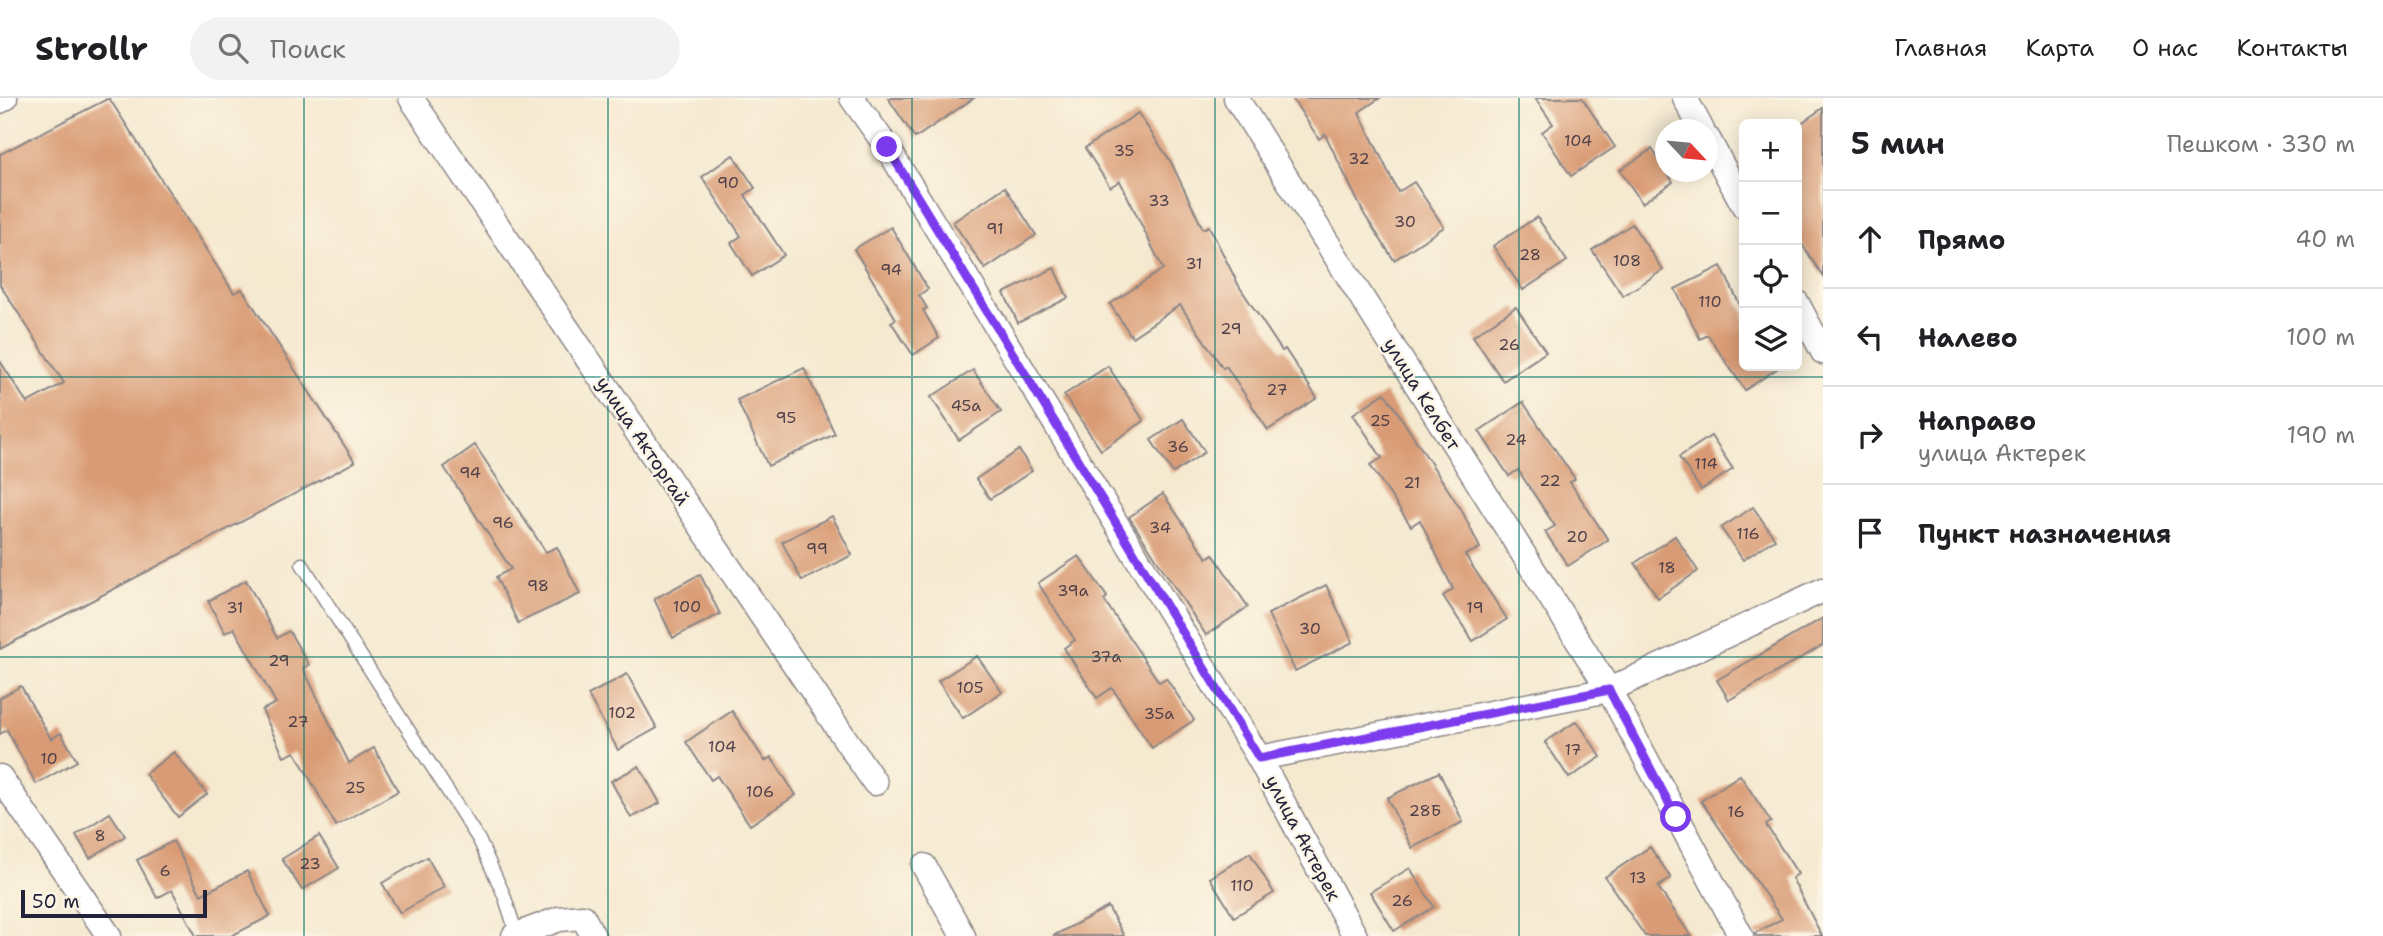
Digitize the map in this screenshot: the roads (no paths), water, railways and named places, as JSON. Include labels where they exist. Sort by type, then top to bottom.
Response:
[{"type":"street","points":[[0,101],[5,98]]},
{"type":"street","name":"улица Акторгай","points":[[411,98],[875,783]]},
{"type":"street","name":"улица Актерек","points":[[852,98],[887,147],[1259,758],[1355,936]]},
{"type":"street","name":"улица Келбет","points":[[1236,98],[1609,690],[1741,936]]},
{"type":"street","points":[[1685,98],[1696,119]]},
{"type":"street","points":[[1718,159],[1739,197]]},
{"type":"street","points":[[1800,308],[1823,352]]},
{"type":"street","points":[[1259,758],[1609,690],[1823,590]]},
{"type":"street","points":[[0,777],[109,936]]},
{"type":"street","points":[[924,866],[963,936]]},
{"type":"street","points":[[516,935],[559,919],[588,926]]},
{"type":"lane","points":[[302,564],[479,840],[504,895],[516,935]]}]
